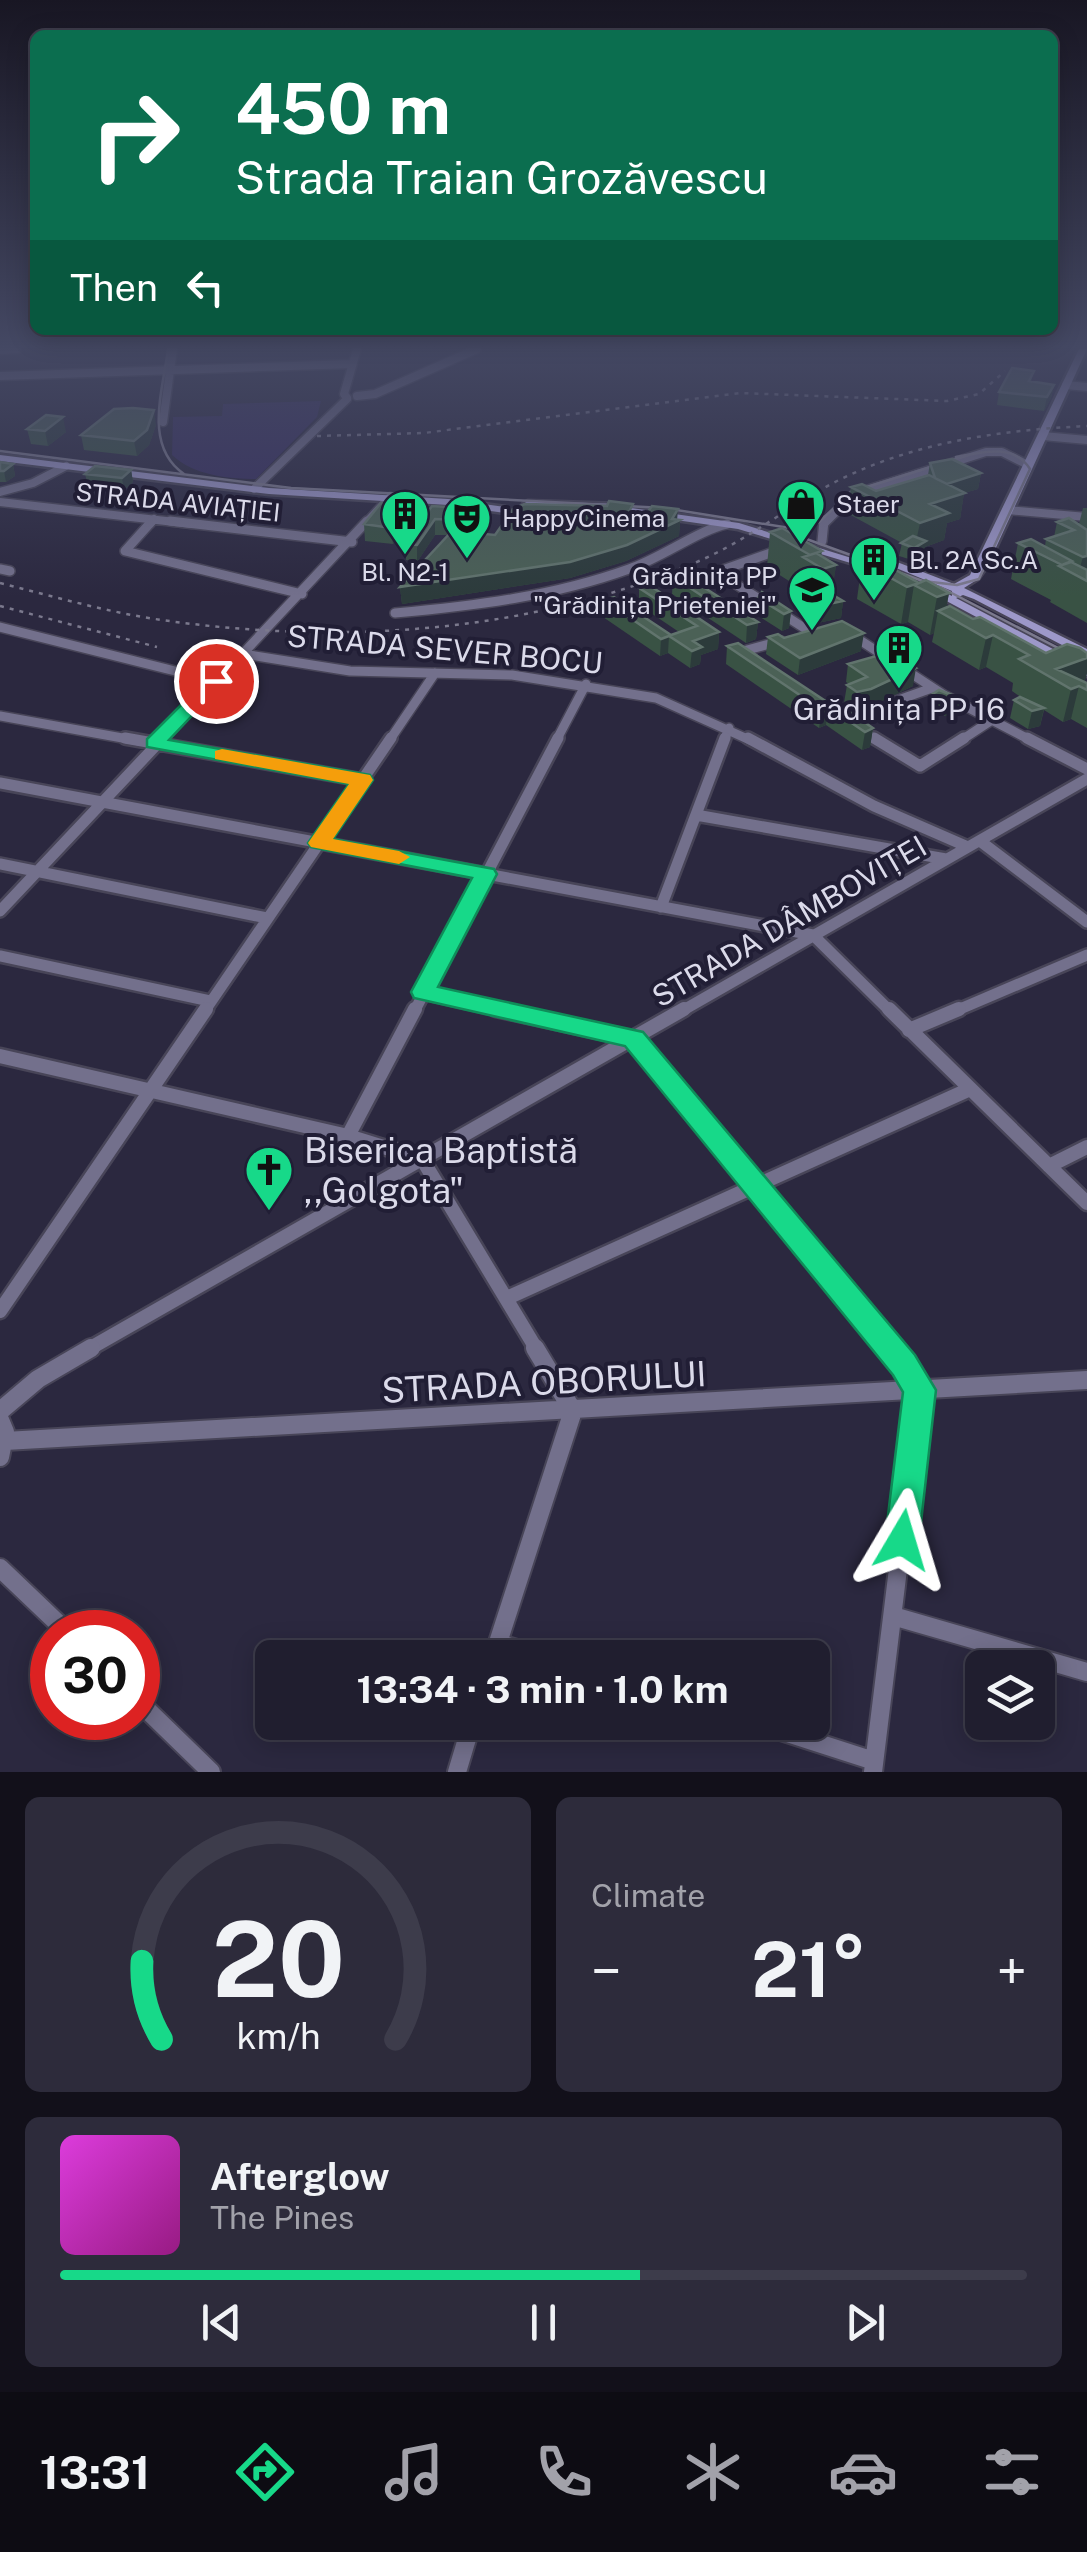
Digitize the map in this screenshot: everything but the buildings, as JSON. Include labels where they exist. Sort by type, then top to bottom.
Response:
[{"type":"main road","points":[[957,588],[982,565],[1045,432]]},
{"type":"main road","points":[[0,458],[254,489],[508,507],[518,515],[531,506],[576,507],[727,524],[800,542],[888,572],[960,604],[1087,672]]},
{"type":"main road","points":[[531,506],[680,513],[822,541],[957,588],[1087,654]]},
{"type":"main road","points":[[982,565],[996,606]]},
{"type":"main road","points":[[957,588],[960,604]]},
{"type":"street","points":[[254,489],[313,432]]},
{"type":"street","points":[[1048,432],[1087,440]]},
{"type":"street","points":[[822,541],[826,522],[854,494],[992,452],[1028,465]]},
{"type":"street","points":[[0,492],[34,483],[66,466]]},
{"type":"street","points":[[0,911],[154,743],[352,542],[390,497]]},
{"type":"street","name":"STRADA AVIAȚIEI","points":[[0,502],[352,542]]},
{"type":"street","points":[[1007,510],[1056,518],[1075,514],[1087,518]]},
{"type":"street","points":[[1056,518],[1067,528]]},
{"type":"street","points":[[154,519],[124,551],[302,594]]},
{"type":"street","points":[[395,612],[477,604],[572,586],[652,561],[697,540],[704,524]]},
{"type":"street","points":[[800,542],[717,572],[812,633]]},
{"type":"street","points":[[766,666],[746,652],[835,630],[932,688],[1087,769]]},
{"type":"street","points":[[2,631],[216,681]]},
{"type":"street","name":"STRADA SEVER BOCU","points":[[242,654],[350,671],[494,673],[586,684],[656,698],[729,728],[874,806],[974,844],[1087,922]]},
{"type":"street","points":[[0,1311],[436,673]]},
{"type":"street","points":[[348,1136],[586,684]]},
{"type":"street","points":[[890,704],[932,688]]},
{"type":"street","points":[[0,716],[362,780]]},
{"type":"street","points":[[852,725],[920,766],[992,720]]},
{"type":"street","points":[[661,907],[729,728]]},
{"type":"street","name":"STRADA DÂMBOVIȚEI","points":[[0,1411],[64,1363],[1087,780]]},
{"type":"street","points":[[0,783],[813,935],[1087,1203]]},
{"type":"street","points":[[696,815],[946,859]]},
{"type":"street","points":[[0,864],[267,918]]},
{"type":"street","points":[[910,1030],[1087,955]]},
{"type":"street","points":[[0,956],[210,1001]]},
{"type":"street","points":[[423,992],[634,1039],[758,1186],[920,1390],[874,1766],[802,1740]]},
{"type":"street","points":[[0,1056],[348,1136],[422,1159],[572,1411],[498,1640]]},
{"type":"street","points":[[507,1298],[970,1090]]},
{"type":"street","points":[[1049,1166],[1087,1147]]},
{"type":"street","name":"STRADA OBORULUI","points":[[2,1449],[1087,1380]]},
{"type":"street","points":[[0,1420],[2,1449]]},
{"type":"street","points":[[0,1568],[44,1610]]},
{"type":"street","points":[[893,1616],[1087,1672]]},
{"type":"street","points":[[160,1722],[211,1772]]},
{"type":"street","points":[[456,1772],[466,1740]]},
{"type":"shaded area","points":[[173,432],[303,432],[256,479],[200,471],[172,455]]},
{"type":"tram line","points":[[160,432],[171,462],[184,474]]},
{"type":"tram line","points":[[0,451],[291,488],[664,508],[796,529],[819,522],[851,492],[969,455]]},
{"type":"tram line","points":[[923,581],[957,585],[979,579],[1030,469],[1006,452],[956,457]]},
{"type":"tram line","points":[[787,532],[942,588],[1087,663]]},
{"type":"railway","points":[[317,436],[434,432]]},
{"type":"railway","points":[[0,583],[136,616],[223,627],[362,632],[500,619],[635,586],[699,561],[837,481],[897,457],[959,440],[1017,432]]},
{"type":"railway","points":[[0,606],[157,647]]},
{"type":"slow traffic","points":[[222,755],[362,780],[319,843],[399,857]]},
{"type":"place","name":"Staer","points":[[801,546]]},
{"type":"place","name":"Bl. N2-1","points":[[405,556]]},
{"type":"place","name":"HappyCinema","points":[[467,560]]},
{"type":"place","name":"Bl. 2A Sc.A","points":[[874,602]]},
{"type":"place","name":"Grădinița PP \"Grădinița Prieteniei\"","points":[[812,632]]},
{"type":"place","name":"Grădinița PP 16","points":[[899,690]]},
{"type":"place","name":"Biserica Baptistă ,,Golgota\"","points":[[269,1212]]},
{"type":"route","points":[[216,681],[154,743],[362,780],[319,843],[486,874],[423,992],[634,1039],[904,1365],[920,1390],[902,1540]]}]
